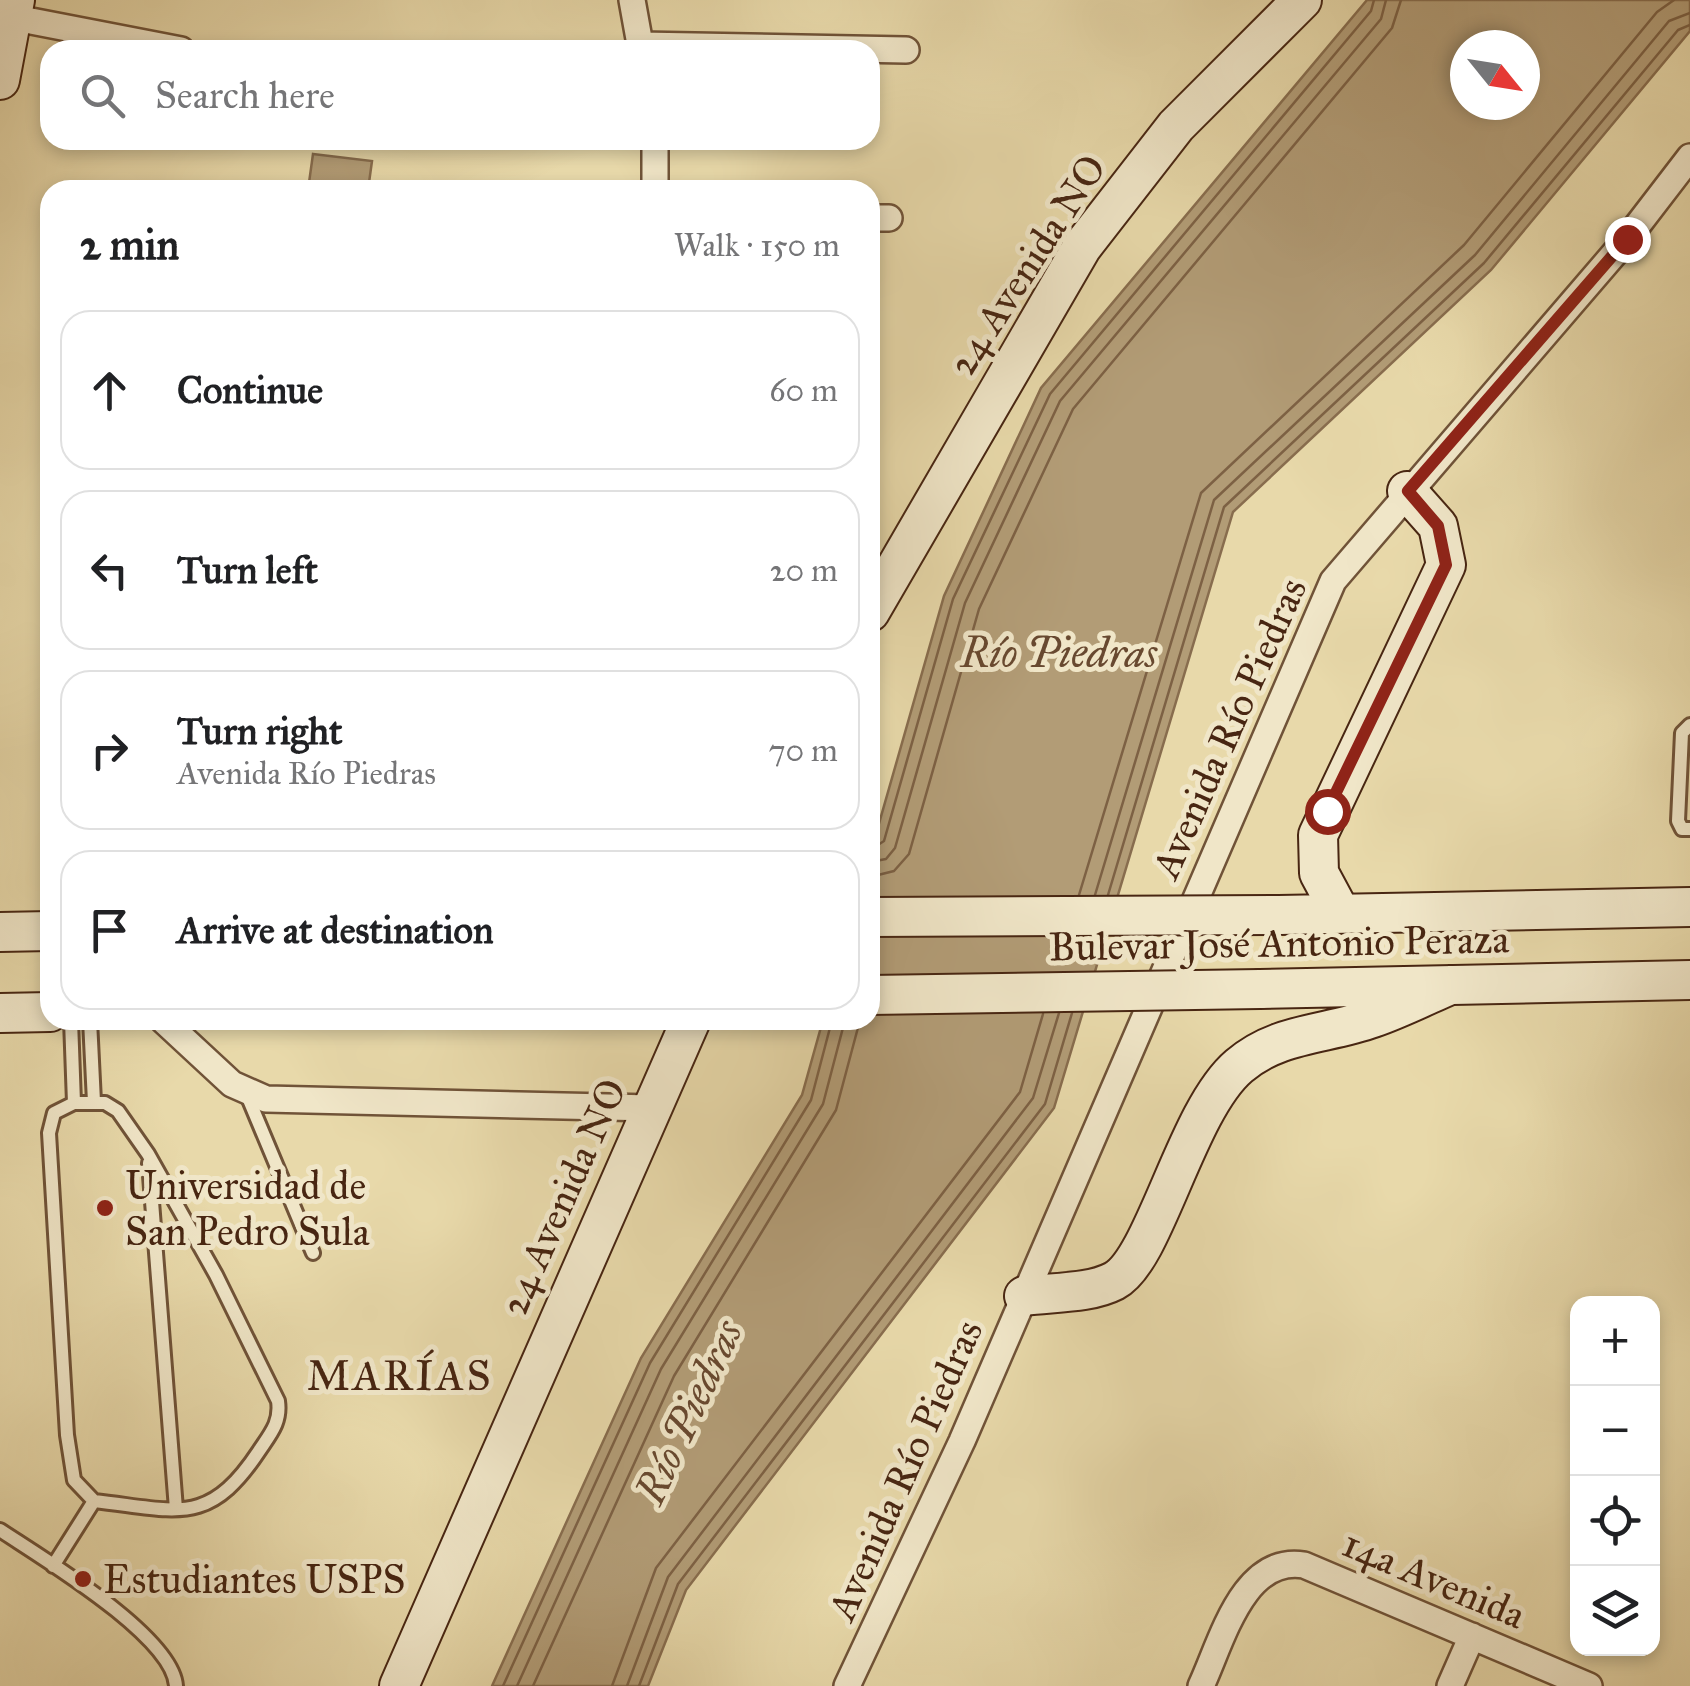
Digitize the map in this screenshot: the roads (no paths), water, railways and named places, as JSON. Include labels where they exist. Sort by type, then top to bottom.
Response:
[{"type":"main road","name":"24 Avenida NO","points":[[880,595],[1082,246],[1176,126],[1302,0]]},
{"type":"main road","points":[[0,80],[9,11]]},
{"type":"main road","points":[[1341,914],[1319,873],[1318,835],[1446,565],[1438,526],[1408,491]]},
{"type":"main road","name":"Bulevar José Antonio Peraza","points":[[880,917],[1690,907]]},
{"type":"main road","points":[[0,932],[40,931]]},
{"type":"main road","name":"Bulevar José Antonio Peraza","points":[[880,995],[1690,980]]},
{"type":"main road","points":[[1024,1296],[1096,1287],[1123,1276],[1216,1090],[1263,1048],[1293,1036],[1372,1019],[1450,985]]},
{"type":"main road","points":[[0,1013],[40,1012]]},
{"type":"main road","name":"24 Avenida NO","points":[[400,1686],[687,1030]]},
{"type":"street","points":[[632,0],[639,40]]},
{"type":"street","points":[[9,11],[136,40]]},
{"type":"street","points":[[880,50],[906,50]]},
{"type":"street","points":[[654,150],[654,180]]},
{"type":"street","name":"Avenida Río Piedras","points":[[847,1686],[1024,1296],[1333,580],[1627,239],[1690,158]]},
{"type":"street","points":[[174,1030],[247,1095],[266,1100],[652,1108]]},
{"type":"street","name":"14a Avenida","points":[[1201,1686],[1242,1597],[1267,1570],[1283,1562],[1304,1564],[1589,1686]]},
{"type":"street","points":[[1450,1686],[1472,1636]]},
{"type":"lane","points":[[1690,726],[1682,734],[1678,820],[1682,830],[1690,829]]},
{"type":"lane","points":[[71,1030],[74,1102]]},
{"type":"lane","points":[[90,1030],[94,1102]]},
{"type":"lane","points":[[247,1095],[313,1252]]},
{"type":"lane","points":[[74,1102],[94,1102],[118,1112],[148,1154],[216,1274],[280,1413],[235,1486],[205,1505],[176,1509],[94,1501],[74,1480],[66,1435],[49,1133],[54,1112],[74,1102]]},
{"type":"lane","points":[[148,1154],[157,1219],[176,1509]]},
{"type":"lane","points":[[53,1566],[94,1501]]},
{"type":"lane","points":[[0,1530],[156,1644],[175,1674],[176,1686]]},
{"type":"water","name":"Río Piedras","points":[[1367,0],[1690,0],[1690,31],[1491,270],[1233,512],[1054,1108],[686,1590],[648,1686],[492,1686],[641,1358],[802,1095],[820,1030],[880,1030],[880,820],[944,596],[1041,388]]},
{"type":"water","points":[[313,154],[372,161],[369,180],[309,180]]},
{"type":"place","name":"Universidad de San Pedro Sula","points":[[105,1208]]},
{"type":"place","name":"Estudiantes USPS","points":[[83,1579]]},
{"type":"district","name":"MARÍAS","points":[[400,1376]]}]
